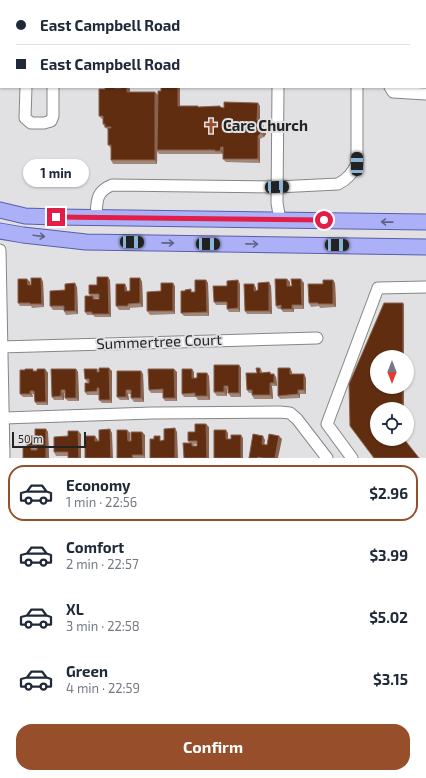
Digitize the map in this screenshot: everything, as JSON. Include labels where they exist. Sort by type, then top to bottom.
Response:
[{"type":"main road","points":[[0,210],[25,216],[426,222]]},
{"type":"main road","points":[[280,220],[280,245]]},
{"type":"main road","points":[[0,231],[86,242],[426,247]]},
{"type":"street","points":[[26,88],[25,118],[31,123],[44,123],[51,120],[53,116],[53,88]]},
{"type":"street","points":[[278,88],[277,203],[280,220]]},
{"type":"street","points":[[96,218],[97,201],[100,193],[105,188],[112,185],[277,187],[338,184],[346,180],[353,172],[357,164],[357,88]]},
{"type":"street","points":[[391,88],[393,92],[426,94]]},
{"type":"street","points":[[0,250],[4,458]]},
{"type":"street","points":[[352,458],[327,424],[378,288],[426,287]]},
{"type":"street","name":"Summertree Court","points":[[1,347],[317,338]]},
{"type":"street","points":[[4,418],[152,414],[290,413],[297,419],[326,458]]},
{"type":"building","points":[[127,88],[127,92],[155,92],[155,160],[111,160],[111,145],[108,145],[108,128],[111,127],[105,127],[105,124],[103,124],[103,116],[99,116],[99,89]]},
{"type":"building","name":"Care Church","points":[[161,88],[178,88],[178,106],[220,106],[224,108],[224,102],[258,103],[257,120],[263,125],[263,130],[258,136],[258,159],[223,159],[223,147],[221,147],[220,151],[157,150],[158,91],[161,91]]},
{"type":"building","points":[[97,277],[108,277],[109,314],[92,314],[92,312],[85,312],[85,296],[93,296],[93,299],[99,299],[99,294],[89,294],[89,285],[97,285]]},
{"type":"building","points":[[31,278],[41,278],[42,304],[18,303],[18,279],[27,279],[28,285],[31,285]]},
{"type":"building","points":[[130,278],[140,278],[140,303],[128,304],[128,306],[116,306],[116,284],[125,284],[125,291],[130,291]]},
{"type":"building","points":[[275,279],[287,279],[287,286],[292,286],[291,279],[301,279],[302,305],[292,305],[292,309],[281,309],[281,305],[276,306]]},
{"type":"building","points":[[195,280],[206,280],[207,312],[181,313],[181,291],[191,289],[191,292],[195,292]]},
{"type":"building","points":[[238,280],[238,308],[227,309],[227,302],[214,302],[213,286],[227,286],[227,281]]},
{"type":"building","points":[[323,280],[333,280],[333,304],[309,303],[308,284],[323,284]]},
{"type":"building","points":[[269,282],[269,311],[245,311],[244,284],[254,284],[254,291],[258,290],[258,283]]},
{"type":"building","points":[[75,283],[75,311],[64,311],[64,306],[50,306],[50,291],[65,290],[65,284]]},
{"type":"building","points":[[161,283],[173,283],[173,311],[147,311],[147,292],[161,291]]},
{"type":"building","points":[[384,303],[403,303],[403,350],[370,350],[370,394],[403,394],[403,402],[370,402],[370,446],[410,446],[419,458],[374,458],[350,426],[349,384]]},
{"type":"building","points":[[214,365],[239,365],[239,393],[228,393],[228,386],[224,386],[224,392],[214,392]]},
{"type":"building","points":[[99,368],[109,368],[110,400],[99,400],[99,388],[97,388],[97,391],[85,392],[85,383],[89,383],[89,379],[85,379],[84,369],[97,369],[97,372],[99,372]]},
{"type":"building","points":[[256,368],[260,368],[260,373],[270,372],[270,374],[274,374],[274,383],[270,383],[270,395],[252,395],[252,390],[247,390],[246,373],[257,373]]},
{"type":"building","points":[[278,368],[290,368],[290,374],[304,374],[304,390],[298,390],[298,394],[278,396]]},
{"type":"building","points":[[33,369],[33,371],[37,371],[37,369],[45,369],[46,402],[35,402],[34,391],[30,391],[30,394],[20,394],[20,370]]},
{"type":"building","points":[[51,369],[76,369],[76,398],[65,398],[65,390],[61,390],[61,396],[52,397]]},
{"type":"building","points":[[148,369],[174,369],[175,398],[163,398],[163,389],[149,390]]},
{"type":"building","points":[[182,369],[192,369],[192,378],[197,378],[197,373],[207,373],[207,396],[195,396],[195,393],[182,394]]},
{"type":"building","points":[[117,371],[141,371],[141,398],[131,398],[131,390],[126,390],[126,397],[117,397]]},
{"type":"building","points":[[195,424],[206,424],[207,458],[184,458],[183,443],[192,443],[192,446],[197,446],[197,441],[188,441],[188,432],[195,432]]},
{"type":"building","points":[[175,428],[175,458],[150,458],[150,439],[154,439],[154,436],[160,436],[160,441],[164,440],[164,429]]},
{"type":"building","points":[[35,429],[46,429],[46,458],[23,458],[23,447],[31,447],[31,450],[37,450],[37,446],[27,446],[27,436],[35,436]]},
{"type":"building","points":[[110,429],[111,458],[85,458],[85,436],[95,436],[95,441],[99,441],[99,430]]},
{"type":"building","points":[[117,430],[127,430],[128,441],[131,441],[131,432],[142,432],[143,455],[132,455],[133,458],[117,458]]},
{"type":"building","points":[[214,430],[226,430],[226,439],[231,439],[231,435],[241,435],[241,458],[214,458]]},
{"type":"building","points":[[68,431],[78,431],[79,458],[68,458],[68,452],[54,452],[54,437],[68,436]]},
{"type":"building","points":[[253,434],[263,436],[262,444],[267,445],[269,434],[279,436],[275,458],[249,458]]},
{"type":"place","name":"Care Church","points":[[211,126]]},
{"type":"route","points":[[56,217],[324,220]]}]
